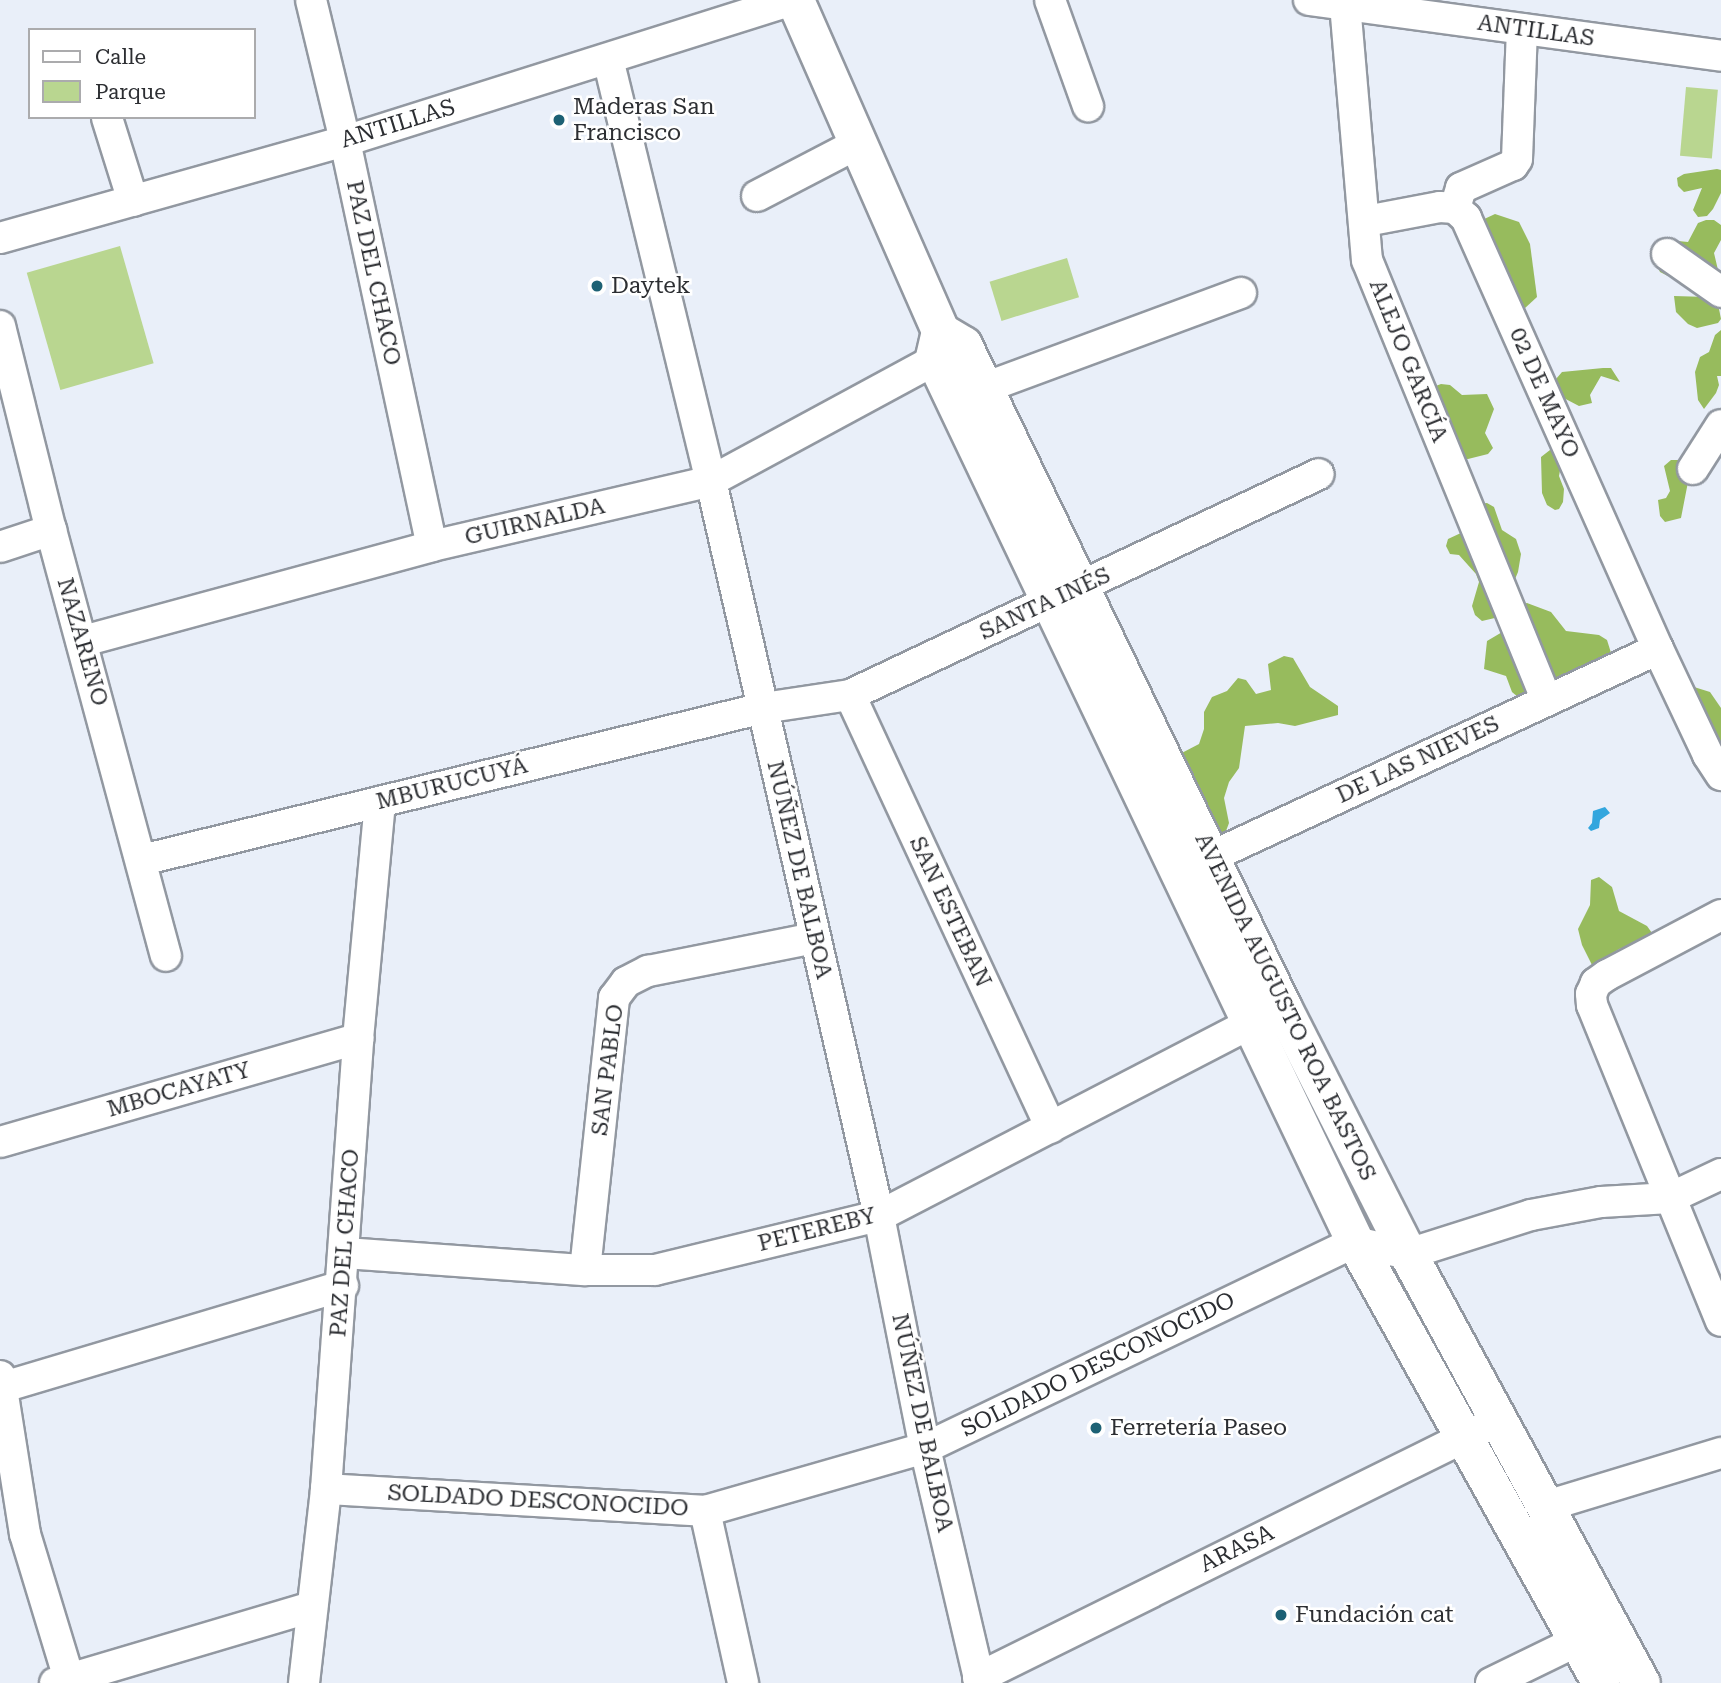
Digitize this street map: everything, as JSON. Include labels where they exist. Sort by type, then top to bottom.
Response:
[{"type":"main road","name":"AVENIDA AUGUSTO ROA BASTOS","points":[[794,0],[946,344],[1195,865],[1282,1006],[1496,1422],[1642,1683]]},
{"type":"main road","name":"AVENIDA AUGUSTO ROA BASTOS","points":[[946,344],[984,388],[1066,595]]},
{"type":"main road","name":"AVENIDA AUGUSTO ROA BASTOS","points":[[1195,865],[1251,1025],[1354,1242],[1601,1683]]},
{"type":"street","name":"PAZ DEL CHACO","points":[[311,0],[345,141],[432,546]]},
{"type":"street","name":"ANTILLAS","points":[[0,238],[345,141],[794,0]]},
{"type":"street","points":[[1050,0],[1087,106]]},
{"type":"street","name":"ANTILLAS","points":[[1311,0],[1721,56]]},
{"type":"street","name":"ALEJO GARCÍA","points":[[1345,4],[1366,221],[1367,260],[1547,700]]},
{"type":"street","points":[[1366,221],[1440,207],[1455,208],[1461,188],[1513,165],[1517,159],[1522,29]]},
{"type":"street","name":"NÚÑEZ DE BALBOA","points":[[608,59],[711,481],[763,708],[879,1216],[925,1448],[979,1681]]},
{"type":"street","points":[[107,119],[133,201]]},
{"type":"street","points":[[757,196],[857,144]]},
{"type":"street","name":"02 DE MAYO","points":[[1455,208],[1466,218],[1658,649],[1721,775]]},
{"type":"street","points":[[1667,254],[1721,292]]},
{"type":"street","points":[[984,388],[1241,293]]},
{"type":"street","name":"NAZARENO","points":[[0,326],[51,530],[166,957]]},
{"type":"street","name":"GUIRNALDA","points":[[83,641],[432,546],[711,481],[946,344]]},
{"type":"street","points":[[1693,469],[1721,425]]},
{"type":"street","name":"SANTA INÉS","points":[[763,708],[850,695],[1319,474]]},
{"type":"street","points":[[0,547],[51,530]]},
{"type":"street","name":"DE LAS NIEVES","points":[[1195,865],[1658,649]]},
{"type":"street","name":"SAN ESTEBAN","points":[[850,695],[1051,1128]]},
{"type":"street","name":"MBURUCUYÁ","points":[[142,860],[763,708]]},
{"type":"street","name":"PAZ DEL CHACO","points":[[304,1683],[326,1489],[345,1253],[358,1039],[380,802]]},
{"type":"street","points":[[1721,915],[1607,975],[1596,983],[1591,994],[1592,1005],[1721,1321]]},
{"type":"street","name":"SAN PABLO","points":[[585,1270],[614,998],[626,982],[648,971],[815,938]]},
{"type":"street","name":"PETEREBY","points":[[345,1253],[585,1270],[655,1270],[879,1216],[1251,1025],[1282,1006]]},
{"type":"street","name":"MBOCAYATY","points":[[0,1142],[358,1039]]},
{"type":"street","points":[[1354,1242],[1408,1254],[1531,1215],[1601,1202],[1670,1198],[1721,1174]]},
{"type":"street","name":"SOLDADO DESCONOCIDO","points":[[326,1489],[705,1511],[925,1448],[1354,1242]]},
{"type":"street","points":[[312,1607],[62,1681],[25,1534],[1,1383],[342,1286]]},
{"type":"street","name":"ARASA","points":[[979,1681],[1496,1422]]},
{"type":"street","points":[[1544,1507],[1721,1453]]},
{"type":"street","points":[[705,1511],[743,1683]]},
{"type":"street","points":[[1492,1683],[1577,1641],[1607,1621]]},
{"type":"green space","points":[[1686,87],[1718,90],[1712,159],[1680,156]]},
{"type":"green space","points":[[1721,170],[1721,193],[1707,216],[1698,217],[1693,210],[1702,188],[1684,192],[1678,186],[1677,178],[1684,174]]},
{"type":"green space","points":[[1495,214],[1519,222],[1530,244],[1537,297],[1524,309],[1516,310],[1480,221]]},
{"type":"green space","points":[[1714,220],[1721,225],[1721,240],[1714,253],[1718,270],[1695,289],[1690,289],[1681,285],[1677,272],[1668,276],[1660,272],[1654,259],[1668,240],[1688,242],[1698,223]]},
{"type":"green space","points":[[120,246],[154,363],[60,390],[27,273]]},
{"type":"green space","points":[[1067,258],[1079,297],[1002,321],[990,282]]},
{"type":"green space","points":[[1674,296],[1707,297],[1719,309],[1721,319],[1718,323],[1697,328],[1688,324],[1676,312]]},
{"type":"green space","points":[[1721,330],[1721,376],[1717,376],[1719,385],[1716,393],[1704,409],[1698,400],[1695,372],[1700,357],[1709,352],[1715,335]]},
{"type":"green space","points":[[1611,368],[1620,382],[1601,376],[1590,395],[1592,403],[1579,406],[1558,395],[1556,379],[1562,372]]},
{"type":"green space","points":[[1450,385],[1462,395],[1487,394],[1494,409],[1485,433],[1493,448],[1488,454],[1468,459],[1458,458],[1433,387]]},
{"type":"green space","points":[[1554,450],[1562,460],[1559,476],[1564,489],[1563,502],[1559,509],[1555,510],[1547,505],[1542,493],[1541,457]]},
{"type":"green space","points":[[1671,460],[1680,460],[1686,465],[1688,482],[1681,518],[1665,522],[1660,516],[1658,500],[1666,498],[1670,491],[1664,466]]},
{"type":"green space","points":[[1487,503],[1494,507],[1502,530],[1516,539],[1521,554],[1518,572],[1499,617],[1482,621],[1475,615],[1472,606],[1479,582],[1476,574],[1459,555],[1450,554],[1446,546],[1448,539],[1463,532],[1479,504]]},
{"type":"green space","points":[[1527,603],[1551,612],[1566,631],[1599,635],[1607,640],[1612,656],[1586,699],[1578,702],[1525,703],[1512,692],[1506,676],[1484,669],[1487,641],[1509,628],[1518,605]]},
{"type":"green space","points":[[1284,656],[1293,658],[1310,687],[1338,706],[1338,715],[1295,726],[1278,723],[1245,726],[1239,768],[1229,782],[1224,798],[1229,823],[1226,831],[1217,835],[1176,756],[1199,744],[1204,729],[1204,712],[1212,697],[1227,691],[1238,678],[1246,680],[1256,694],[1271,690],[1268,664]]},
{"type":"green space","points":[[1694,687],[1710,692],[1721,708],[1721,741],[1714,746],[1686,691]]},
{"type":"green space","points":[[1599,877],[1612,887],[1619,911],[1647,926],[1652,933],[1652,941],[1619,949],[1593,967],[1582,945],[1578,929],[1590,905],[1591,880]]},
{"type":"green space","points":[[1389,1263],[1393,1265],[1472,1406],[1466,1410],[1384,1266]]},
{"type":"water","points":[[1605,807],[1610,813],[1600,820],[1599,828],[1591,831],[1588,828],[1592,823],[1593,811]]},
{"type":"place","name":"Maderas San Francisco","points":[[559,120]]},
{"type":"place","name":"Daytek","points":[[597,286]]},
{"type":"place","name":"Ferretería Paseo","points":[[1096,1428]]},
{"type":"place","name":"Fundación cat","points":[[1281,1615]]}]
